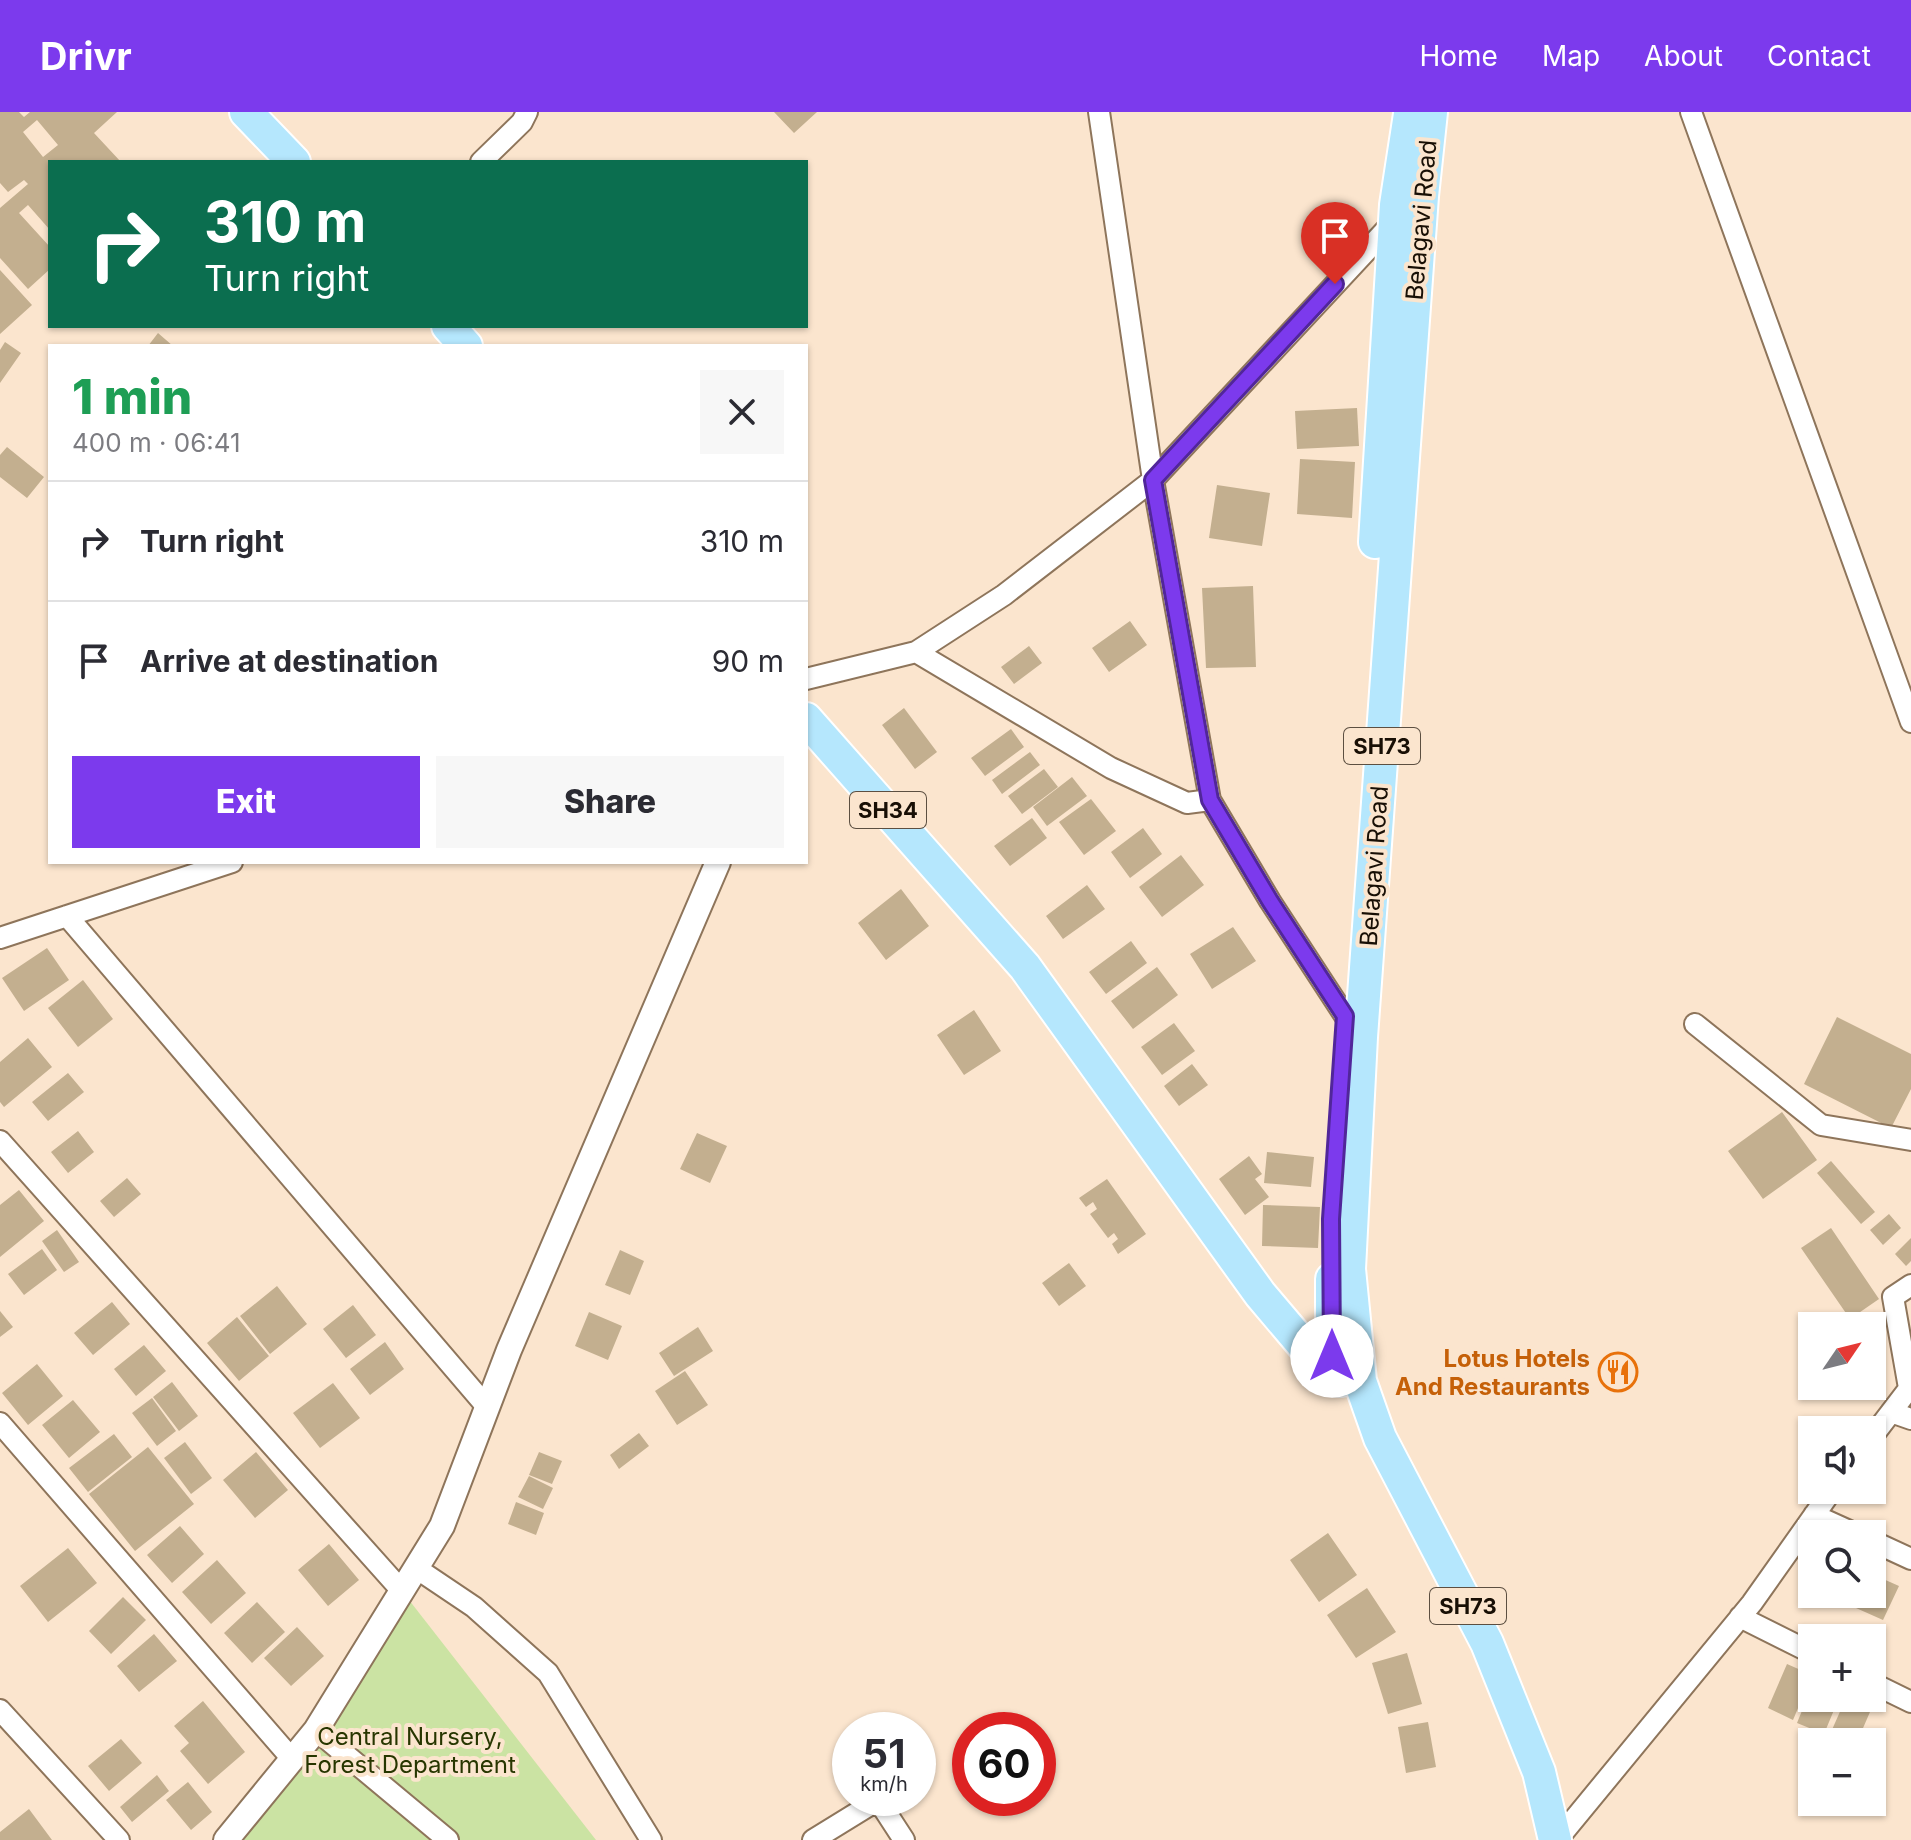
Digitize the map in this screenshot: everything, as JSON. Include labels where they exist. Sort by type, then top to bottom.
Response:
[{"type":"main road","points":[[246,112],[292,160]]},
{"type":"main road","points":[[1346,1380],[1331,1219],[1396,219],[1410,112]]},
{"type":"main road","name":"Belagavi Road","points":[[1346,1380],[1361,1037],[1419,228],[1431,112]]},
{"type":"main road","points":[[450,328],[464,344]]},
{"type":"main road","name":"SH34","points":[[808,721],[969,902],[1079,1039],[1260,1294],[1346,1380]]},
{"type":"main road","name":"SH73","points":[[1346,1380],[1380,1438],[1487,1643],[1539,1772],[1556,1840]]},
{"type":"street","points":[[483,160],[522,122],[527,112]]},
{"type":"street","points":[[1099,112],[1153,480],[1210,800],[1270,901],[1345,1016]]},
{"type":"street","points":[[1691,112],[1911,722]]},
{"type":"street","points":[[808,679],[916,652],[1004,595],[1153,480],[1396,219]]},
{"type":"street","points":[[916,652],[1111,768],[1187,803],[1210,800]]},
{"type":"street","points":[[0,938],[226,864]]},
{"type":"street","points":[[234,1837],[316,1730],[442,1526],[487,1407],[717,864]]},
{"type":"street","points":[[67,916],[487,1407]]},
{"type":"street","points":[[1695,1024],[1821,1125],[1911,1140]]},
{"type":"street","points":[[0,1141],[402,1591]]},
{"type":"street","points":[[1886,1419],[1910,1387],[1893,1297],[1911,1285]]},
{"type":"street","points":[[1891,1412],[1911,1419]]},
{"type":"street","points":[[0,1423],[292,1759]]},
{"type":"street","points":[[1556,1840],[1740,1617],[1822,1504]]},
{"type":"street","points":[[1814,1515],[1825,1520]]},
{"type":"street","points":[[1886,1547],[1911,1559]]},
{"type":"street","points":[[416,1568],[474,1607],[548,1673],[651,1840]]},
{"type":"street","points":[[1740,1617],[1798,1646]]},
{"type":"street","points":[[1886,1690],[1911,1702]]},
{"type":"street","points":[[0,1710],[119,1840]]},
{"type":"street","points":[[316,1730],[448,1840]]},
{"type":"street","points":[[813,1840],[878,1800],[904,1840]]},
{"type":"green space","name":"Central Nursery, Forest Department","points":[[402,1591],[596,1840],[226,1840]]},
{"type":"building","points":[[0,112],[19,112],[24,117],[30,112],[117,112],[94,133],[119,160],[48,160],[48,228],[28,205],[19,213],[48,245],[48,271],[28,289],[0,258],[0,208],[28,184],[24,180],[8,192],[0,183]],"holes":[[[37,120],[58,145],[43,157],[23,132]]]},
{"type":"building","points":[[774,112],[817,112],[794,133]]},
{"type":"building","points":[[0,270],[32,305],[0,334]]},
{"type":"building","points":[[158,333],[171,344],[150,344]]},
{"type":"building","points":[[5,342],[21,353],[0,383],[0,350]]},
{"type":"building","points":[[1357,408],[1359,446],[1297,449],[1295,411]]},
{"type":"building","points":[[7,447],[44,477],[27,498],[0,477],[0,455]]},
{"type":"building","points":[[1300,459],[1355,462],[1352,518],[1297,514]]},
{"type":"building","points":[[1217,485],[1270,493],[1262,546],[1209,538]]},
{"type":"building","points":[[1253,586],[1256,667],[1206,668],[1202,588]]},
{"type":"building","points":[[1130,621],[1147,645],[1109,672],[1092,648]]},
{"type":"building","points":[[1029,646],[1042,663],[1014,684],[1001,667]]},
{"type":"building","points":[[904,708],[937,752],[915,769],[882,725]]},
{"type":"building","points":[[1011,729],[1024,747],[985,776],[971,758]]},
{"type":"building","points":[[1030,752],[1040,765],[1002,794],[992,780]]},
{"type":"building","points":[[1044,769],[1058,787],[1022,814],[1008,796]]},
{"type":"building","points":[[1072,777],[1087,796],[1047,826],[1033,807]]},
{"type":"building","points":[[1091,799],[1116,831],[1084,855],[1059,822]]},
{"type":"building","points":[[1032,818],[1047,838],[1010,866],[994,846]]},
{"type":"building","points":[[1143,828],[1162,854],[1130,878],[1111,852]]},
{"type":"building","points":[[1181,855],[1204,885],[1162,917],[1139,887]]},
{"type":"building","points":[[1087,885],[1105,909],[1063,939],[1046,916]]},
{"type":"building","points":[[901,889],[929,926],[886,960],[858,923]]},
{"type":"building","points":[[1233,927],[1256,961],[1212,989],[1190,954]]},
{"type":"building","points":[[1131,941],[1147,963],[1106,994],[1089,972]]},
{"type":"building","points":[[47,948],[69,980],[24,1011],[2,978]]},
{"type":"building","points":[[1157,967],[1178,995],[1133,1029],[1111,1001]]},
{"type":"building","points":[[83,980],[113,1019],[78,1047],[48,1008]]},
{"type":"building","points":[[974,1010],[1001,1051],[964,1075],[937,1035]]},
{"type":"building","points":[[1837,1017],[1911,1054],[1911,1089],[1891,1128],[1804,1084]]},
{"type":"building","points":[[1174,1023],[1195,1051],[1162,1075],[1141,1047]]},
{"type":"building","points":[[28,1038],[52,1067],[4,1107],[0,1102],[0,1062]]},
{"type":"building","points":[[1192,1064],[1208,1085],[1179,1106],[1164,1086]]},
{"type":"building","points":[[68,1073],[84,1092],[48,1121],[32,1102]]},
{"type":"building","points":[[1782,1112],[1817,1160],[1763,1199],[1728,1151]]},
{"type":"building","points":[[78,1131],[94,1152],[68,1173],[51,1152]]},
{"type":"building","points":[[697,1133],[727,1146],[710,1183],[680,1169]]},
{"type":"building","points":[[1267,1152],[1314,1157],[1311,1187],[1264,1183]]},
{"type":"building","points":[[1249,1156],[1262,1174],[1255,1179],[1269,1197],[1245,1215],[1219,1179]]},
{"type":"building","points":[[1831,1161],[1875,1212],[1861,1224],[1817,1173]]},
{"type":"building","points":[[127,1178],[141,1194],[114,1217],[100,1201]]},
{"type":"building","points":[[1107,1179],[1146,1234],[1118,1254],[1112,1244],[1118,1239],[1114,1233],[1108,1238],[1090,1214],[1097,1209],[1093,1202],[1086,1207],[1079,1198]]},
{"type":"building","points":[[19,1190],[44,1221],[0,1257],[0,1205]]},
{"type":"building","points":[[1263,1205],[1320,1207],[1318,1248],[1262,1246]]},
{"type":"building","points":[[1889,1214],[1901,1228],[1883,1245],[1870,1230]]},
{"type":"building","points":[[1831,1228],[1879,1299],[1860,1312],[1845,1312],[1801,1248]]},
{"type":"building","points":[[57,1230],[79,1262],[64,1272],[42,1241]]},
{"type":"building","points":[[1911,1238],[1911,1261],[1906,1266],[1895,1254]]},
{"type":"building","points":[[42,1249],[57,1270],[24,1295],[8,1274]]},
{"type":"building","points":[[620,1250],[644,1261],[630,1295],[605,1285]]},
{"type":"building","points":[[1069,1263],[1086,1286],[1059,1306],[1042,1283]]},
{"type":"building","points":[[277,1286],[307,1324],[270,1354],[240,1316]]},
{"type":"building","points":[[112,1302],[130,1324],[93,1355],[74,1333]]},
{"type":"building","points":[[353,1305],[376,1335],[346,1358],[323,1329]]},
{"type":"building","points":[[0,1311],[13,1327],[0,1337]]},
{"type":"building","points":[[589,1312],[622,1326],[608,1360],[575,1346]]},
{"type":"building","points":[[237,1317],[269,1356],[239,1381],[207,1343]]},
{"type":"building","points":[[698,1327],[713,1351],[674,1376],[659,1353]]},
{"type":"building","points":[[385,1342],[404,1369],[370,1395],[350,1369]]},
{"type":"building","points":[[144,1345],[166,1371],[136,1396],[114,1369]]},
{"type":"building","points":[[37,1364],[63,1396],[28,1425],[2,1393]]},
{"type":"building","points":[[685,1371],[708,1405],[677,1425],[655,1391]]},
{"type":"building","points":[[172,1382],[198,1416],[179,1431],[153,1397]]},
{"type":"building","points":[[333,1383],[360,1418],[320,1448],[293,1413]]},
{"type":"building","points":[[152,1398],[176,1431],[157,1446],[132,1413]]},
{"type":"building","points":[[73,1400],[100,1432],[69,1458],[42,1425]]},
{"type":"building","points":[[639,1433],[649,1446],[619,1469],[610,1455]]},
{"type":"building","points":[[114,1434],[132,1457],[88,1492],[69,1468]]},
{"type":"building","points":[[185,1442],[212,1478],[191,1494],[164,1458]]},
{"type":"building","points":[[148,1447],[194,1504],[135,1551],[89,1494]]},
{"type":"building","points":[[256,1452],[288,1490],[255,1518],[223,1480]]},
{"type":"building","points":[[539,1452],[562,1461],[552,1484],[529,1475]]},
{"type":"building","points":[[529,1476],[553,1488],[543,1509],[518,1497]]},
{"type":"building","points":[[516,1502],[544,1513],[536,1535],[508,1524]]},
{"type":"building","points":[[180,1526],[204,1554],[172,1583],[147,1555]]},
{"type":"building","points":[[1328,1533],[1357,1575],[1319,1602],[1290,1560]]},
{"type":"building","points":[[329,1544],[359,1580],[328,1606],[298,1570]]},
{"type":"building","points":[[68,1548],[97,1583],[48,1622],[20,1586]]},
{"type":"building","points":[[217,1560],[246,1593],[211,1624],[182,1592]]},
{"type":"building","points":[[1886,1580],[1899,1586],[1883,1620],[1856,1608],[1886,1608]]},
{"type":"building","points":[[1367,1588],[1396,1632],[1356,1658],[1327,1615]]},
{"type":"building","points":[[123,1597],[146,1620],[111,1654],[89,1631]]},
{"type":"building","points":[[257,1602],[285,1632],[252,1663],[224,1633]]},
{"type":"building","points":[[297,1627],[324,1656],[291,1686],[264,1658]]},
{"type":"building","points":[[154,1634],[177,1661],[139,1692],[117,1666]]},
{"type":"building","points":[[1407,1653],[1422,1704],[1388,1714],[1372,1663]]},
{"type":"building","points":[[1787,1664],[1798,1669],[1798,1708],[1793,1720],[1768,1708]]},
{"type":"building","points":[[203,1701],[245,1752],[208,1784],[180,1751],[189,1743],[174,1726]]},
{"type":"building","points":[[1801,1712],[1833,1712],[1826,1728],[1809,1728],[1797,1723]]},
{"type":"building","points":[[1840,1712],[1870,1712],[1863,1728],[1833,1728]]},
{"type":"building","points":[[1428,1722],[1436,1767],[1406,1773],[1398,1727]]},
{"type":"building","points":[[121,1739],[142,1763],[109,1791],[88,1766]]},
{"type":"building","points":[[157,1775],[169,1791],[132,1822],[120,1807]]},
{"type":"building","points":[[188,1782],[212,1812],[191,1830],[166,1800]]},
{"type":"building","points":[[29,1809],[52,1840],[0,1840],[0,1832]]},
{"type":"place","name":"Lotus Hotels And Restaurants","points":[[1618,1372]]},
{"type":"route","points":[[1332,1356],[1331,1219],[1345,1016],[1270,901],[1210,800],[1153,480],[1335,284]]}]
